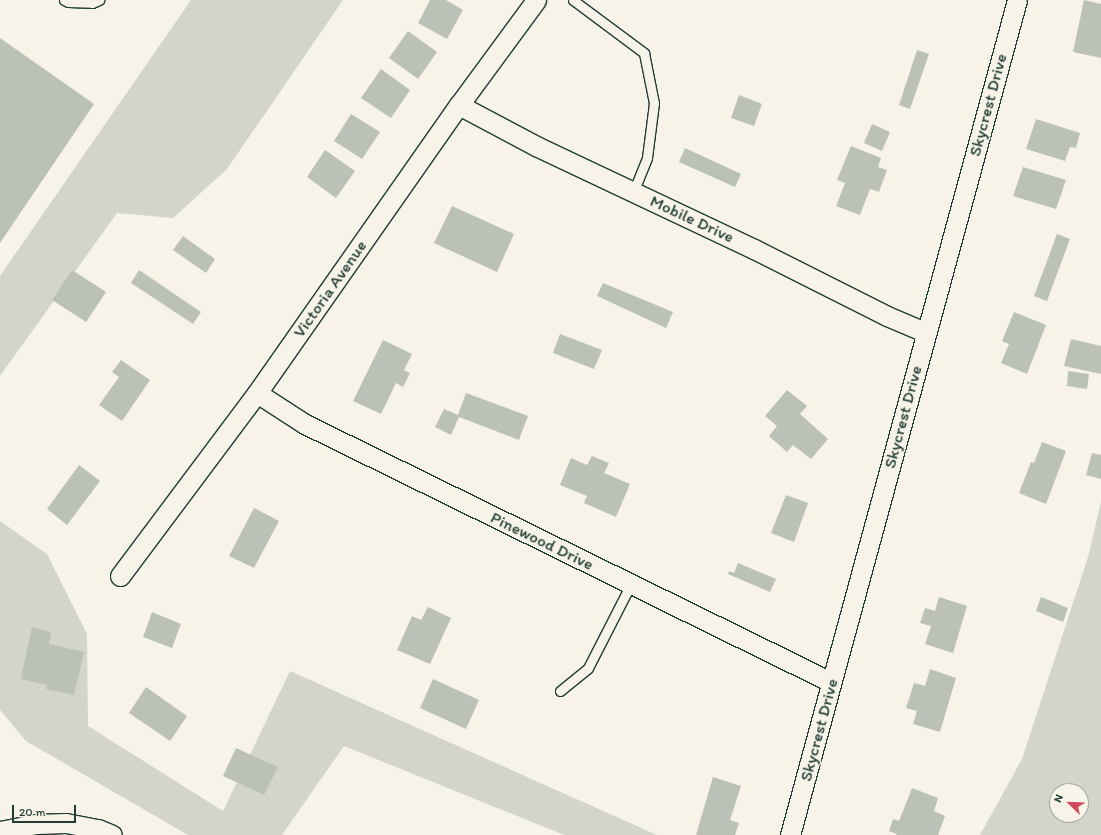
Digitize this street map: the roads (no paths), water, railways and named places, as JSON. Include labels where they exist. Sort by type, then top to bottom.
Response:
[{"type":"street","name":"Victoria Avenue","points":[[120,576],[257,392],[459,105],[536,0]]},
{"type":"street","name":"Skycrest Drive","points":[[790,835],[1017,0]]},
{"type":"street","name":"Mobile Drive","points":[[459,105],[538,147],[754,249],[887,316],[926,332]]},
{"type":"street","name":"Pinewood Drive","points":[[257,392],[305,424],[832,682]]},
{"type":"street","points":[[0,831],[36,824],[66,823],[98,830],[112,835]]},
{"type":"lane","points":[[64,0],[68,2],[92,3],[99,0]]},
{"type":"lane","points":[[573,0],[644,53],[654,103],[647,158],[633,192]]},
{"type":"lane","points":[[560,691],[588,668],[631,584]]}]
